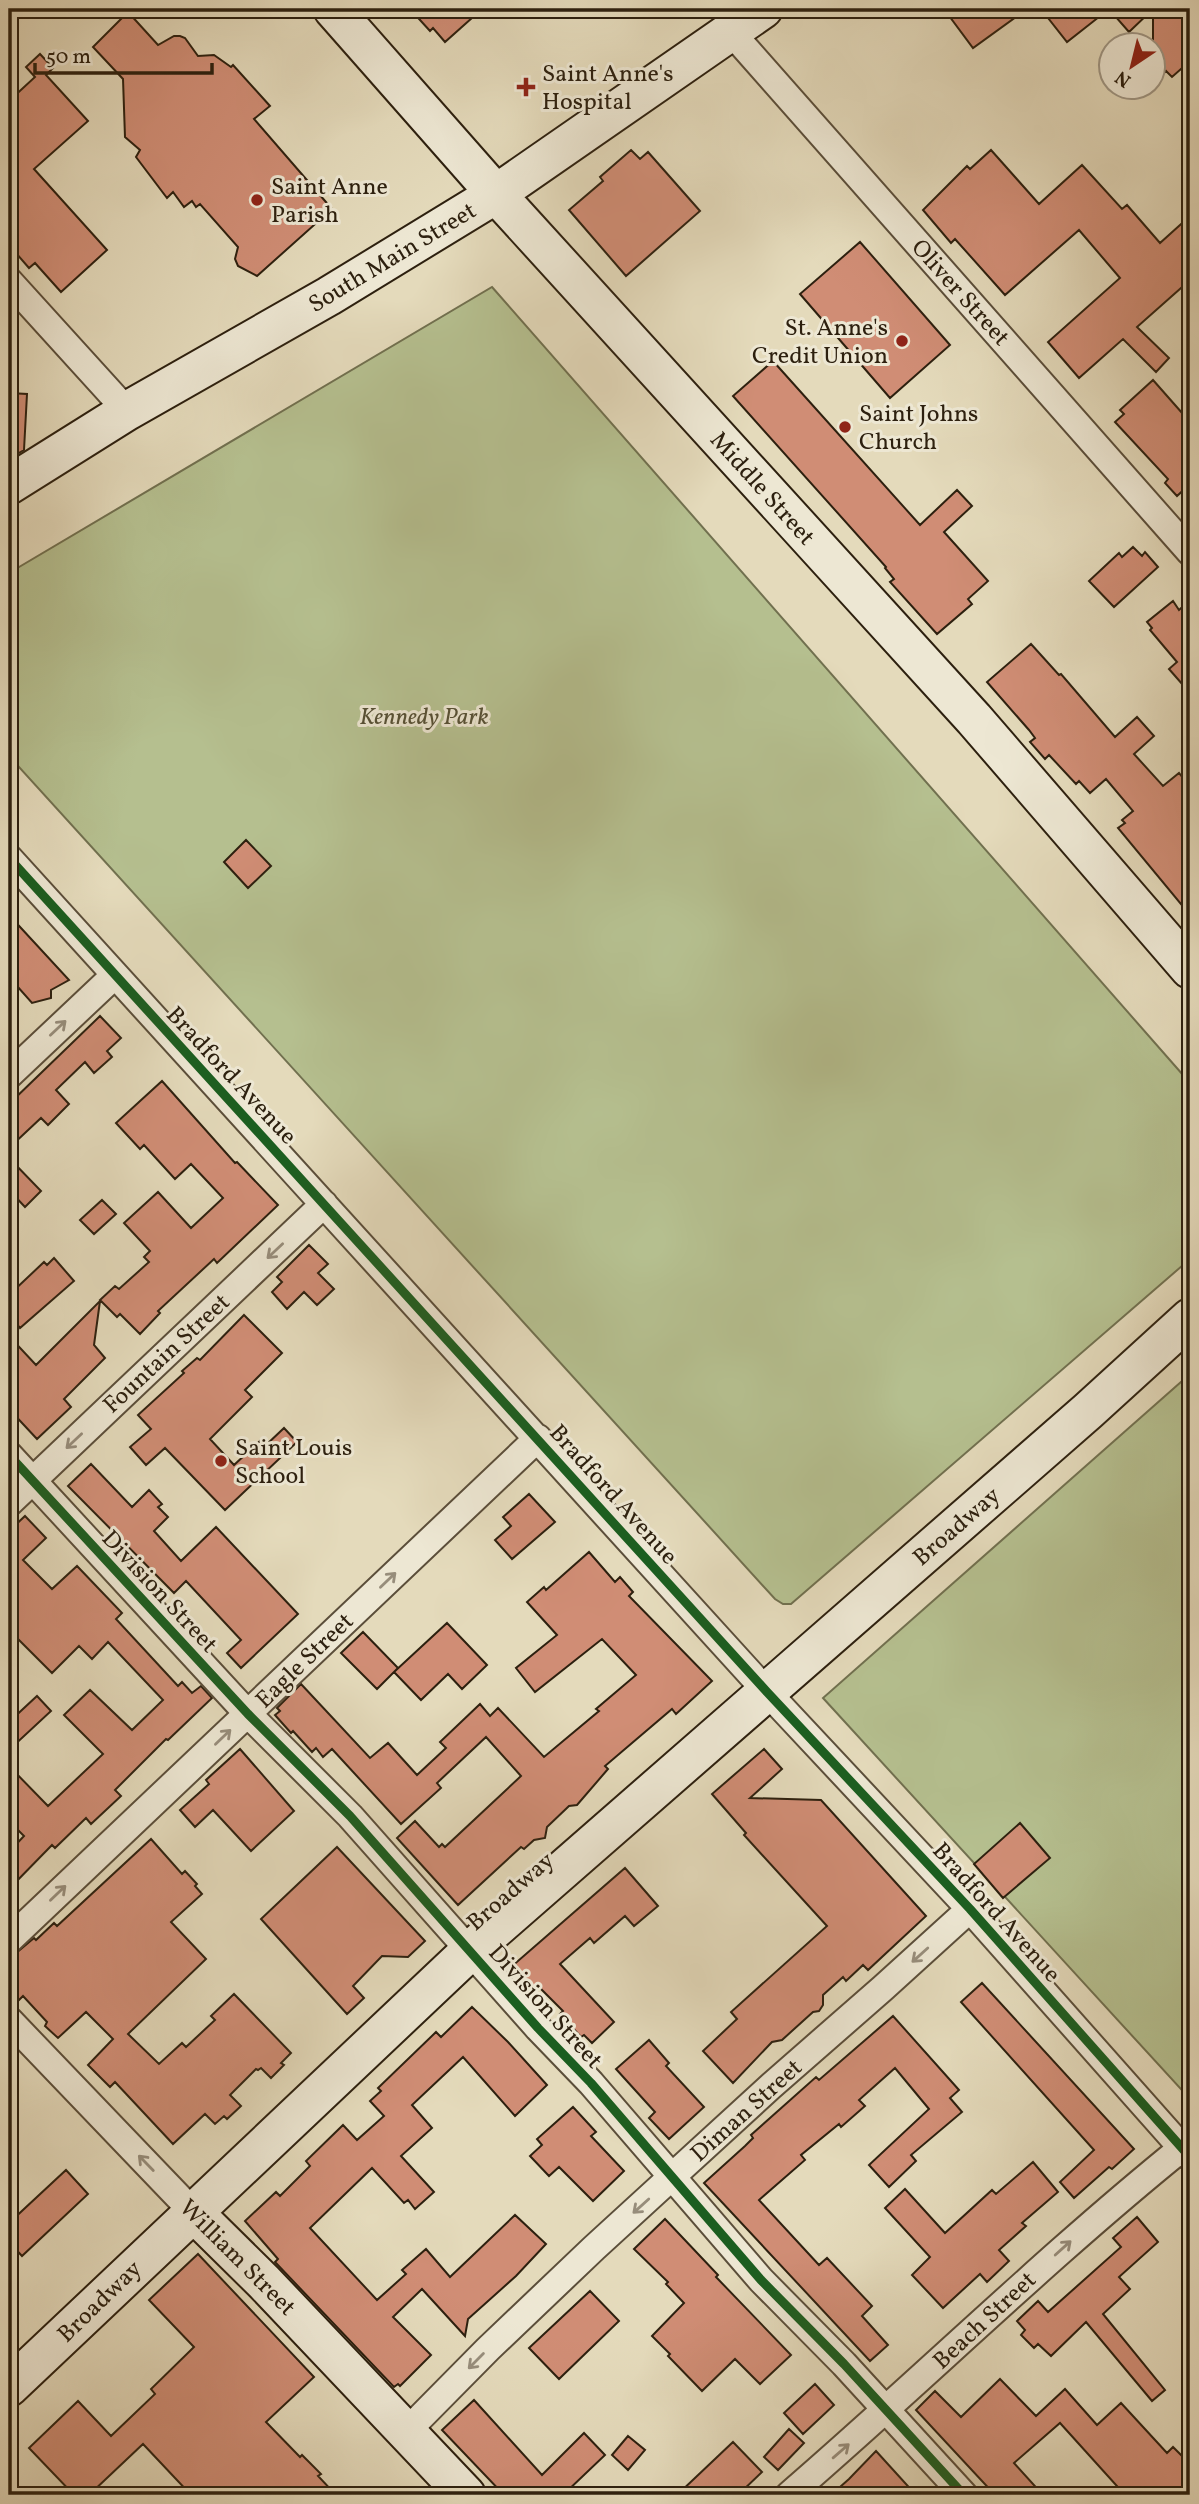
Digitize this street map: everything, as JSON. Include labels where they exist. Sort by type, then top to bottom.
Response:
[{"type":"main road","name":"Middle Street","points":[[333,9],[496,194],[974,719],[1190,969]]},
{"type":"main road","name":"South Main Street","points":[[9,485],[127,411],[329,296],[496,194],[763,9]]},
{"type":"main road","name":"Broadway","points":[[9,2387],[471,1951],[1088,1411],[1190,1318]]},
{"type":"main road","name":"William Street","points":[[193,2213],[264,2282],[466,2495]]},
{"type":"street","name":"Oliver Street","points":[[731,32],[1190,552]]},
{"type":"street","points":[[9,281],[127,411]]},
{"type":"street","name":"Bradford Avenue","points":[[9,858],[767,1692],[970,1909],[1186,2152]]},
{"type":"street","points":[[9,1075],[114,975]]},
{"type":"street","name":"Fountain Street","points":[[9,1503],[324,1204]]},
{"type":"street","name":"Eagle Street","points":[[9,1940],[538,1438]]},
{"type":"street","name":"Division Street","points":[[9,1455],[247,1714],[351,1816],[761,2280],[887,2410],[964,2495]]},
{"type":"street","name":"Diman Street","points":[[405,2432],[594,2248],[970,1909]]},
{"type":"street","name":"William Street","points":[[9,2020],[193,2213]]},
{"type":"street","name":"Beach Street","points":[[789,2495],[887,2410],[967,2333],[1103,2212],[1186,2152]]},
{"type":"green space","name":"Kennedy Park","points":[[492,287],[1190,1083],[1190,1259],[791,1604],[783,1604],[775,1599],[9,756],[9,573]]},
{"type":"green space","points":[[1190,1374],[1190,2099],[823,1698]]},
{"type":"building","points":[[410,9],[482,9],[445,42],[433,28],[430,31]]},
{"type":"building","points":[[944,9],[1027,9],[973,48]]},
{"type":"building","points":[[1041,9],[1109,9],[1067,42]]},
{"type":"building","points":[[1109,9],[1153,9],[1129,32]]},
{"type":"building","points":[[1153,9],[1179,9],[1190,22],[1190,61],[1172,77],[1168,73],[1168,32],[1153,32]]},
{"type":"building","points":[[128,12],[158,45],[174,36],[180,36],[185,38],[198,56],[214,55],[231,67],[233,65],[270,106],[254,119],[332,209],[257,276],[238,266],[235,259],[238,247],[200,204],[196,207],[192,201],[184,207],[173,192],[167,198],[136,157],[140,150],[125,137],[123,79],[93,47]]},
{"type":"building","points":[[40,54],[53,68],[46,75],[88,121],[34,169],[107,250],[61,292],[35,263],[29,268],[9,245],[9,101],[35,77],[26,67]]},
{"type":"building","points":[[631,150],[640,159],[648,152],[700,211],[626,276],[569,210],[603,181],[600,177]]},
{"type":"building","points":[[991,150],[1039,204],[1082,165],[1122,209],[1127,205],[1160,243],[1190,216],[1190,280],[1137,327],[1169,358],[1156,372],[1123,339],[1079,378],[1048,342],[1120,278],[1079,230],[1005,295],[955,239],[951,243],[923,210],[967,166],[970,169]]},
{"type":"building","points":[[860,242],[950,345],[890,398],[800,294]]},
{"type":"building","points":[[773,361],[920,525],[957,490],[972,506],[944,532],[988,581],[968,599],[972,604],[937,634],[890,582],[894,579],[886,567],[733,396]]},
{"type":"building","points":[[1153,380],[1190,422],[1190,484],[1177,496],[1165,483],[1168,479],[1115,422],[1124,414],[1120,410]]},
{"type":"building","points":[[9,393],[27,394],[24,450],[17,454],[9,454]]},
{"type":"building","points":[[1133,547],[1142,556],[1145,552],[1158,567],[1114,607],[1089,581],[1119,553],[1122,557]]},
{"type":"building","points":[[1190,600],[1190,693],[1169,669],[1177,662],[1150,630],[1152,628],[1147,622],[1173,601],[1179,610]]},
{"type":"building","points":[[1031,644],[1059,675],[1061,674],[1115,737],[1137,717],[1154,736],[1134,754],[1163,786],[1179,773],[1190,787],[1190,915],[1118,828],[1125,823],[1122,820],[1133,811],[1106,779],[1090,793],[1079,781],[1076,784],[1049,755],[1045,759],[1030,742],[1035,738],[1029,730],[987,682]]},
{"type":"building","points":[[246,840],[271,866],[248,888],[224,862]]},
{"type":"building","points":[[9,915],[69,980],[51,990],[51,998],[32,1003],[9,977]]},
{"type":"building","points":[[100,1016],[121,1038],[107,1051],[112,1057],[94,1073],[85,1062],[56,1090],[69,1104],[48,1125],[41,1118],[9,1148],[9,1104]]},
{"type":"building","points":[[162,1081],[235,1163],[237,1162],[278,1205],[217,1263],[214,1259],[158,1311],[160,1313],[140,1334],[120,1314],[117,1317],[100,1300],[115,1286],[119,1289],[149,1262],[144,1257],[150,1251],[124,1223],[158,1192],[191,1228],[223,1198],[191,1164],[175,1179],[144,1145],[140,1149],[116,1123]]},
{"type":"building","points":[[9,1158],[41,1191],[25,1207],[9,1190]]},
{"type":"building","points":[[102,1200],[116,1214],[94,1234],[80,1220]]},
{"type":"building","points":[[309,1245],[328,1264],[318,1273],[334,1289],[317,1305],[304,1292],[287,1309],[272,1292],[282,1282],[277,1277]]},
{"type":"building","points":[[54,1258],[74,1281],[20,1328],[9,1315],[9,1295],[44,1262],[47,1265]]},
{"type":"building","points":[[100,1301],[94,1345],[105,1358],[64,1399],[71,1407],[37,1439],[9,1409],[9,1336],[36,1365]]},
{"type":"building","points":[[244,1315],[282,1353],[245,1390],[252,1397],[210,1439],[234,1465],[260,1441],[265,1446],[284,1428],[297,1442],[225,1510],[165,1448],[146,1465],[130,1447],[151,1429],[138,1415],[184,1373],[182,1371],[197,1358],[200,1360]]},
{"type":"building","points":[[91,1464],[132,1507],[149,1490],[162,1504],[158,1507],[168,1517],[154,1531],[181,1561],[216,1527],[298,1614],[241,1668],[227,1653],[241,1640],[186,1581],[174,1593],[68,1486]]},
{"type":"building","points":[[529,1494],[555,1522],[512,1559],[495,1540],[511,1526],[503,1517]]},
{"type":"building","points":[[25,1516],[46,1538],[23,1560],[52,1589],[77,1566],[122,1613],[116,1619],[178,1686],[182,1682],[192,1693],[201,1686],[212,1698],[115,1790],[121,1796],[91,1824],[86,1818],[55,1848],[52,1845],[9,1889],[9,1852],[24,1836],[9,1821],[9,1766],[48,1806],[103,1754],[64,1715],[90,1690],[132,1730],[163,1700],[108,1642],[92,1659],[79,1646],[52,1673],[9,1630],[9,1531]]},
{"type":"building","points":[[589,1552],[615,1582],[620,1577],[633,1592],[629,1596],[712,1681],[676,1714],[672,1709],[605,1766],[608,1769],[577,1805],[569,1806],[547,1827],[545,1838],[534,1840],[524,1849],[521,1847],[458,1905],[397,1838],[415,1821],[439,1847],[442,1844],[445,1847],[521,1776],[486,1737],[437,1783],[441,1788],[401,1824],[332,1749],[323,1757],[316,1748],[312,1752],[293,1731],[291,1733],[275,1715],[280,1711],[277,1708],[301,1684],[370,1758],[388,1743],[417,1775],[446,1748],[440,1742],[480,1704],[490,1716],[498,1708],[544,1757],[599,1711],[596,1709],[636,1675],[602,1639],[535,1692],[516,1668],[557,1635],[527,1602],[544,1587],[546,1590]]},
{"type":"building","points":[[447,1623],[487,1665],[462,1689],[448,1674],[421,1700],[394,1672]]},
{"type":"building","points":[[363,1632],[398,1668],[377,1689],[341,1653]]},
{"type":"building","points":[[37,1696],[51,1711],[9,1750],[9,1722]]},
{"type":"building","points":[[240,1749],[294,1811],[251,1851],[213,1810],[195,1827],[180,1810],[209,1784],[206,1780]]},
{"type":"building","points":[[764,1749],[782,1769],[750,1798],[821,1800],[926,1916],[868,1970],[863,1965],[846,1981],[843,1977],[823,1995],[823,2005],[819,2011],[813,2012],[782,2040],[772,2042],[733,2083],[703,2051],[737,2019],[731,2012],[827,1926],[744,1835],[746,1833],[712,1794]]},
{"type":"building","points":[[1020,1823],[1050,1858],[1003,1898],[974,1864]]},
{"type":"building","points":[[151,1839],[182,1874],[185,1871],[202,1894],[171,1922],[206,1959],[128,2034],[159,2064],[182,2043],[186,2047],[215,2020],[211,2016],[234,1994],[291,2053],[271,2078],[261,2068],[256,2069],[230,2095],[241,2106],[227,2119],[224,2116],[215,2124],[205,2114],[173,2144],[115,2082],[110,2087],[88,2065],[113,2039],[86,2012],[58,2038],[45,2026],[47,2022],[23,1996],[18,2001],[9,1990],[9,1959],[54,1923],[57,1926]]},
{"type":"building","points":[[337,1847],[425,1941],[408,1957],[382,1956],[353,1986],[364,1998],[347,2014],[261,1919]]},
{"type":"building","points":[[625,1868],[658,1906],[634,1926],[625,1916],[594,1943],[590,1938],[560,1964],[614,2022],[592,2043],[584,2035],[581,2037],[560,2014],[563,2011],[537,1985],[532,1990],[511,1967]]},
{"type":"building","points":[[982,1983],[1134,2149],[1074,2198],[1060,2182],[1094,2150],[961,2002]]},
{"type":"building","points":[[472,2007],[547,2085],[515,2116],[463,2057],[412,2105],[432,2128],[401,2156],[434,2192],[415,2209],[408,2200],[404,2203],[372,2168],[310,2228],[377,2300],[406,2274],[402,2270],[426,2249],[450,2277],[515,2215],[546,2244],[516,2276],[468,2319],[465,2336],[422,2289],[393,2317],[431,2355],[400,2386],[398,2384],[394,2387],[275,2262],[278,2259],[245,2221],[276,2192],[280,2196],[310,2166],[306,2161],[343,2125],[357,2140],[384,2116],[370,2101],[381,2091],[378,2088],[436,2032],[441,2037]]},
{"type":"building","points":[[893,2016],[959,2090],[950,2098],[962,2112],[911,2155],[916,2161],[889,2187],[869,2165],[929,2109],[895,2068],[859,2100],[865,2106],[801,2155],[805,2160],[759,2200],[819,2265],[827,2258],[872,2306],[862,2316],[888,2345],[870,2361],[704,2183],[753,2138],[751,2135],[816,2077],[819,2080]]},
{"type":"building","points":[[649,2040],[669,2063],[666,2066],[704,2107],[669,2139],[649,2118],[655,2112],[616,2069]]},
{"type":"building","points":[[573,2107],[596,2132],[591,2136],[624,2171],[593,2201],[559,2167],[549,2176],[530,2156],[542,2145],[537,2139]]},
{"type":"building","points":[[1033,2162],[1058,2192],[1022,2223],[1026,2226],[999,2250],[1009,2261],[987,2282],[980,2274],[943,2308],[912,2275],[930,2257],[885,2208],[905,2189],[945,2233],[992,2190],[996,2194]]},
{"type":"building","points":[[66,2170],[88,2194],[22,2256],[9,2242],[9,2223]]},
{"type":"building","points":[[1137,2217],[1158,2242],[1119,2277],[1130,2289],[1103,2314],[1165,2390],[1152,2401],[1086,2322],[1051,2356],[1038,2344],[1034,2348],[1021,2335],[1025,2330],[1017,2321],[1038,2301],[1048,2312],[1121,2247],[1113,2238]]},
{"type":"building","points":[[665,2219],[791,2355],[760,2384],[735,2359],[702,2391],[652,2336],[684,2303],[666,2284],[668,2282],[634,2249]]},
{"type":"building","points":[[198,2254],[314,2377],[266,2422],[321,2474],[318,2476],[336,2495],[191,2495],[143,2444],[89,2495],[74,2495],[29,2448],[78,2401],[111,2436],[155,2394],[151,2389],[194,2347],[149,2300]]},
{"type":"building","points":[[590,2291],[619,2321],[559,2379],[529,2348]]},
{"type":"building","points":[[1000,2379],[1036,2416],[1065,2389],[1097,2425],[1121,2403],[1167,2453],[1173,2447],[1190,2464],[1190,2495],[1125,2495],[1060,2423],[1014,2463],[1043,2495],[995,2495],[916,2410],[935,2391],[961,2417]]},
{"type":"building","points":[[815,2384],[834,2405],[803,2434],[784,2413]]},
{"type":"building","points":[[474,2400],[542,2475],[584,2433],[605,2455],[563,2495],[504,2495],[442,2430]]},
{"type":"building","points":[[789,2429],[804,2443],[778,2470],[764,2457]]},
{"type":"building","points":[[628,2436],[645,2450],[628,2470],[612,2455]]},
{"type":"building","points":[[733,2442],[762,2472],[738,2495],[677,2495]]},
{"type":"building","points":[[876,2451],[916,2495],[831,2495],[849,2479]]},
{"type":"cycle path","points":[[9,858],[767,1692],[970,1909],[1190,2157]]},
{"type":"cycle path","points":[[9,1455],[248,1714],[350,1816],[538,2028],[591,2083],[761,2280],[844,2364],[964,2495]]},
{"type":"place","name":"Saint Anne's Hospital","points":[[526,87]]},
{"type":"place","name":"Saint Anne Parish","points":[[257,200]]},
{"type":"place","name":"St. Anne's Credit Union","points":[[902,341]]},
{"type":"place","name":"Saint Johns Church","points":[[845,427]]},
{"type":"place","name":"Saint Louis School","points":[[221,1461]]}]
